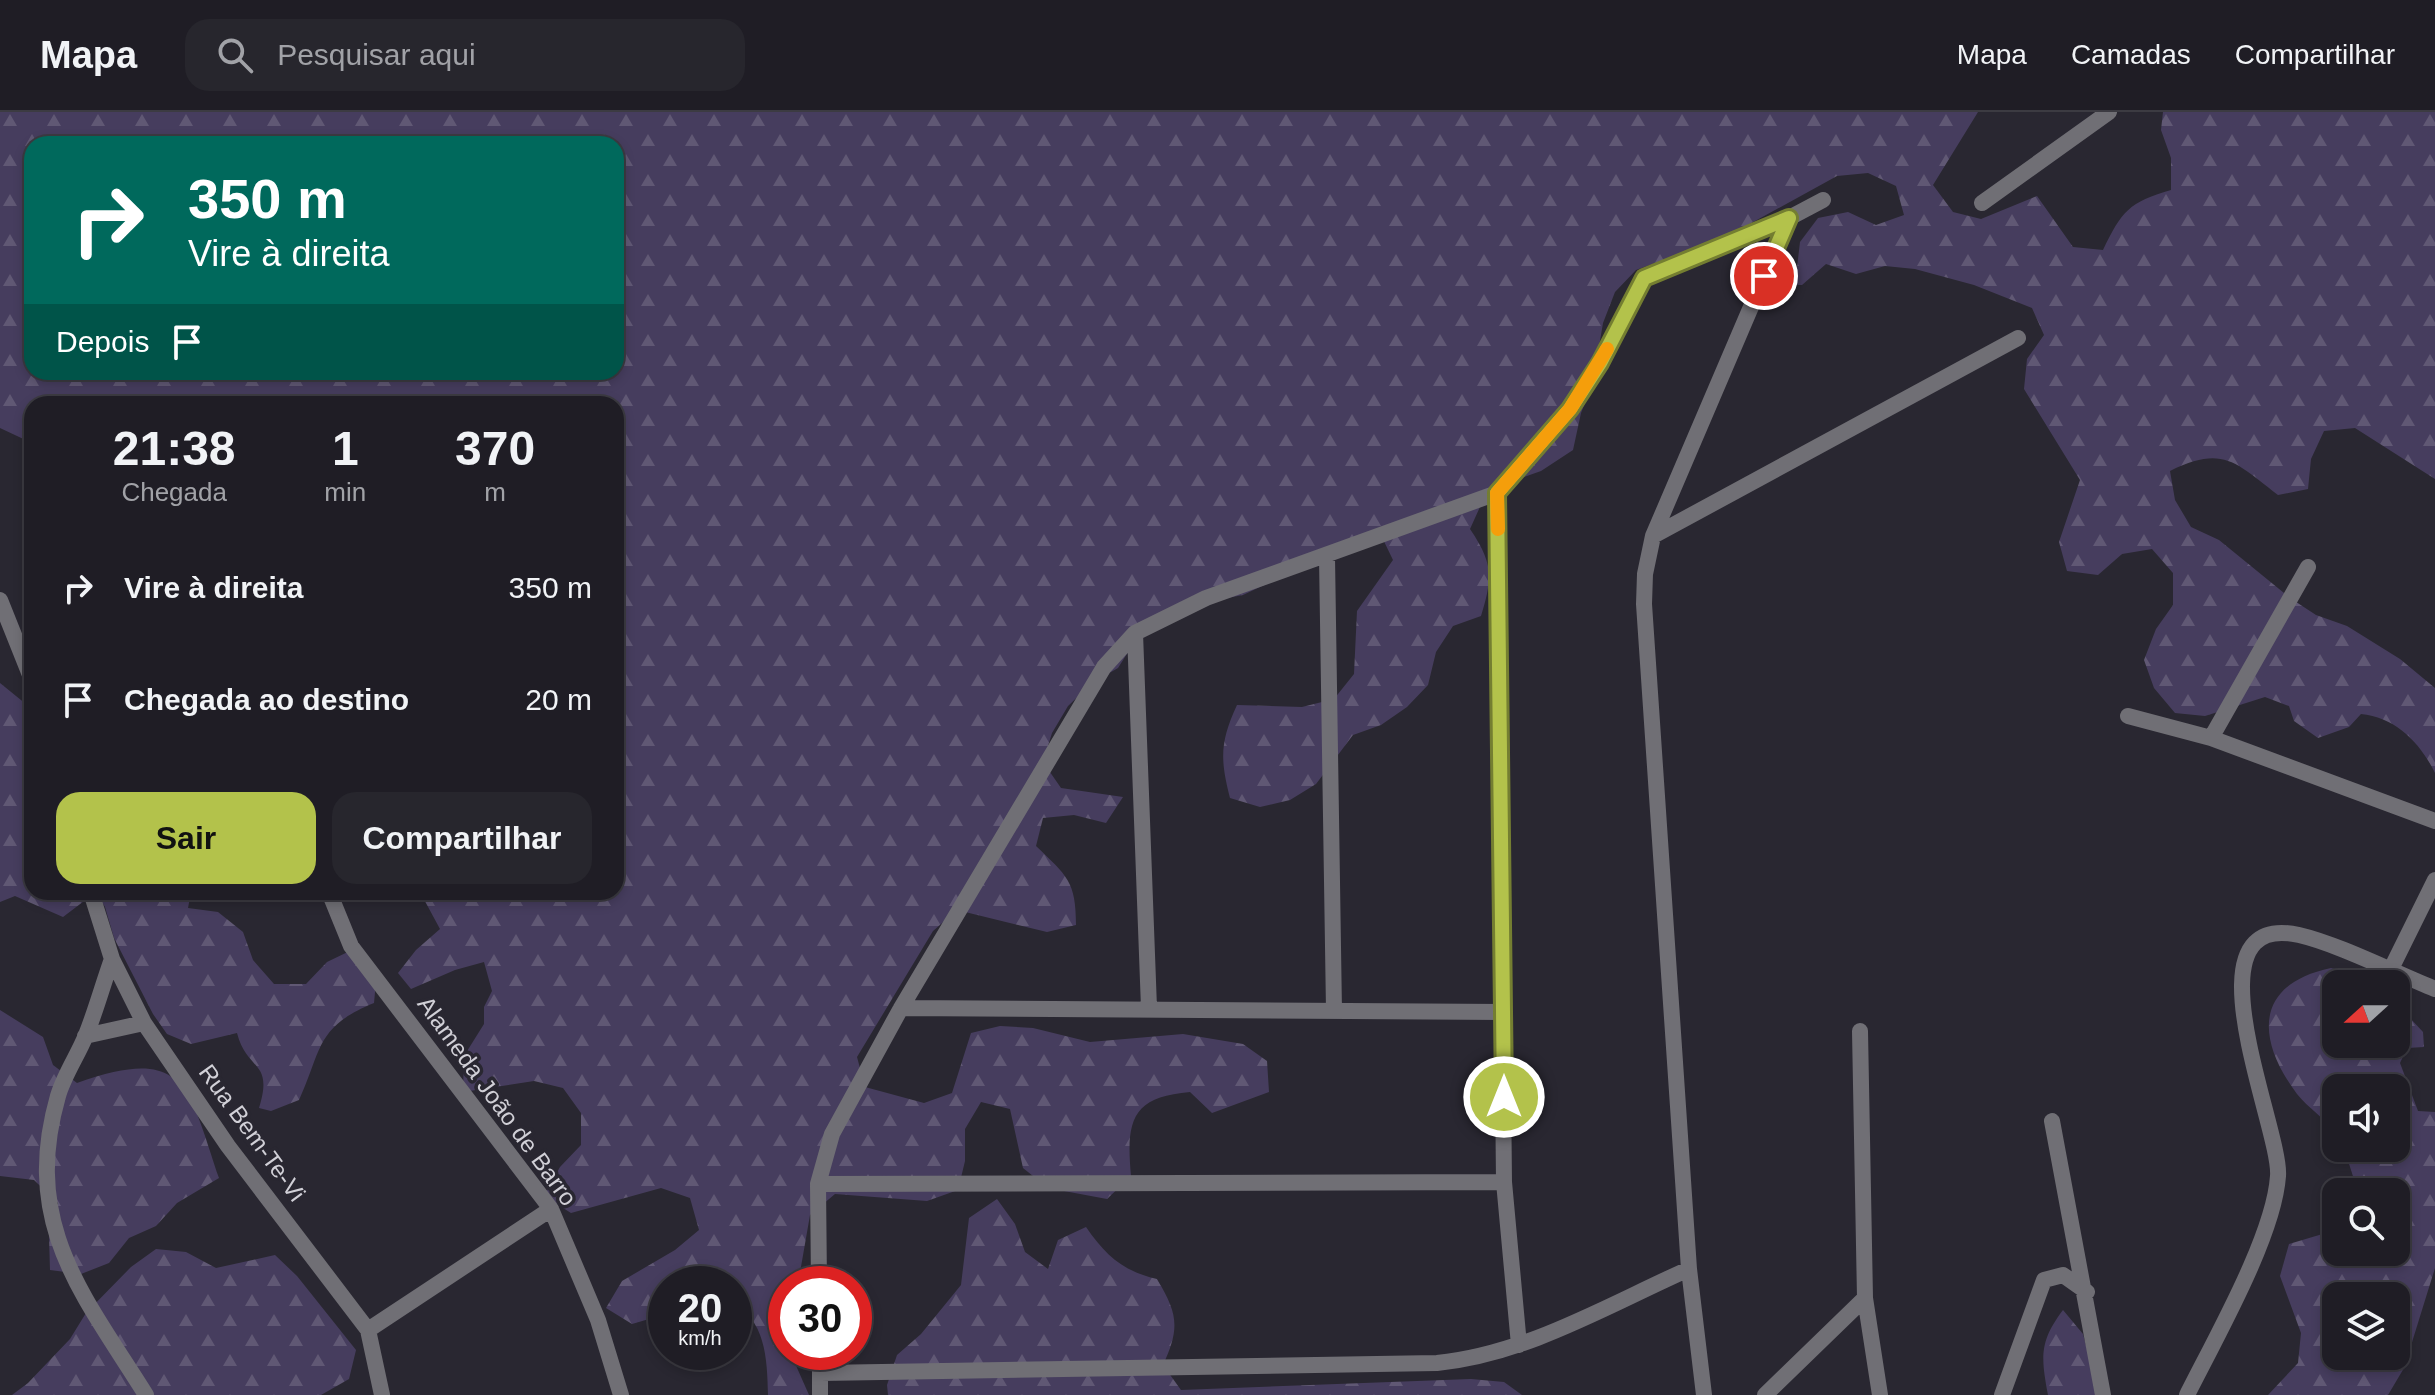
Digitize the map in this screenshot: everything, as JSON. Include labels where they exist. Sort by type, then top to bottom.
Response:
[{"type":"street","points":[[1982,203],[2109,112]]},
{"type":"street","points":[[819,1266],[818,1184],[832,1134],[901,1008],[1082,701],[1104,667],[1135,633],[1206,598],[1327,557],[1497,493],[1570,409],[1600,363],[1644,278],[1789,218],[1823,200]]},
{"type":"street","points":[[1704,1395],[1689,1269],[1644,604],[1645,574],[1653,536],[1789,218]]},
{"type":"street","points":[[1653,536],[2018,338]]},
{"type":"street","points":[[1497,493],[1504,1182],[1519,1345]]},
{"type":"street","points":[[1327,557],[1334,1011]]},
{"type":"street","points":[[2211,738],[2308,567]]},
{"type":"street","points":[[0,600],[24,660]]},
{"type":"street","points":[[1135,633],[1149,1008]]},
{"type":"street","points":[[2128,716],[2211,738],[2435,821]]},
{"type":"street","points":[[2390,970],[2435,880]]},
{"type":"street","name":"Rua Bem-Te-Vi","points":[[94,900],[112,959],[144,1023],[228,1146],[368,1330],[382,1395]]},
{"type":"street","name":"Alameda João de Barro","points":[[332,900],[351,946],[551,1209],[598,1320],[621,1395]]},
{"type":"street","points":[[2187,1395],[2259,1242],[2273,1205],[2279,1174],[2273,1137],[2249,1048],[2239,976],[2244,961],[2255,946],[2282,934],[2300,935],[2388,970]]},
{"type":"street","points":[[112,959],[85,1036],[58,1094],[48,1142],[48,1203],[56,1239],[75,1285],[146,1395]]},
{"type":"street","points":[[2410,979],[2435,989]]},
{"type":"street","points":[[901,1008],[1503,1012]]},
{"type":"street","points":[[85,1036],[144,1023]]},
{"type":"street","points":[[1860,1031],[1865,1298],[1880,1395]]},
{"type":"street","points":[[2052,1121],[2087,1292],[2103,1395]]},
{"type":"street","points":[[818,1184],[1504,1182]]},
{"type":"street","points":[[368,1330],[551,1209]]},
{"type":"street","points":[[821,1373],[1437,1363],[1473,1359],[1519,1345],[1689,1269]]},
{"type":"street","points":[[2002,1395],[2044,1280],[2063,1275],[2087,1292]]},
{"type":"street","points":[[1765,1395],[1865,1298]]},
{"type":"street","points":[[820,1395],[821,1370]]},
{"type":"green space","points":[[0,112],[1978,112],[1933,185],[1953,212],[1981,219],[2037,196],[2073,247],[2103,250],[2128,210],[2145,199],[2171,190],[2171,158],[2161,130],[2163,112],[2435,112],[2435,479],[2355,428],[2324,431],[2311,459],[2308,489],[2278,495],[2239,466],[2216,458],[2188,463],[2170,471],[2175,500],[2191,527],[2219,540],[2290,598],[2316,615],[2347,626],[2400,659],[2435,688],[2435,773],[2415,742],[2396,726],[2374,716],[2361,714],[2349,727],[2318,738],[2294,721],[2289,706],[2265,697],[2205,716],[2175,713],[2154,688],[2144,660],[2156,629],[2173,605],[2173,573],[2152,549],[2122,554],[2098,575],[2067,571],[2059,542],[2080,480],[2024,389],[2027,359],[2044,335],[2032,308],[1974,285],[1915,269],[1885,266],[1856,274],[1826,264],[1802,285],[1795,285],[1800,242],[1818,218],[1848,212],[1876,225],[1904,215],[1896,186],[1868,173],[1837,176],[1726,237],[1636,270],[1615,292],[1603,323],[1593,382],[1581,413],[1573,450],[1541,471],[1510,482],[1484,498],[1470,529],[1483,551],[1489,571],[1488,591],[1481,616],[1453,626],[1436,652],[1428,685],[1407,707],[1381,725],[1353,735],[1316,784],[1290,800],[1260,807],[1230,798],[1223,761],[1227,730],[1237,705],[1302,707],[1334,699],[1354,674],[1357,611],[1393,560],[1379,531],[1243,595],[1180,607],[1135,641],[1118,668],[1092,683],[1068,706],[1052,733],[1043,762],[1061,788],[1123,797],[1106,823],[1074,815],[1043,818],[1036,846],[1068,880],[1074,898],[1076,925],[1047,932],[957,910],[933,931],[857,1057],[865,1087],[924,1103],[952,1093],[971,1033],[1000,1026],[1033,1028],[1090,1042],[1183,1034],[1243,1044],[1267,1061],[1269,1092],[1212,1113],[1190,1092],[1170,1095],[1144,1106],[1136,1115],[1132,1127],[1131,1176],[1107,1199],[1048,1188],[1023,1168],[1010,1109],[981,1102],[965,1129],[965,1161],[958,1190],[927,1201],[835,1194],[810,1215],[801,1266],[768,1266],[768,1370],[798,1370],[809,1395],[768,1395],[763,1344],[752,1320],[752,1266],[648,1266],[648,1319],[632,1324],[606,1308],[622,1281],[675,1250],[699,1230],[690,1198],[661,1188],[571,1213],[544,1196],[560,1167],[581,1145],[581,1113],[563,1088],[534,1081],[463,1092],[464,1056],[484,1024],[484,1007],[492,991],[484,962],[455,970],[411,989],[398,973],[416,950],[440,929],[424,900],[624,900],[624,396],[24,396],[24,439],[0,428]]},
{"type":"green space","points":[[0,683],[24,702],[24,900],[15,896],[0,902]]},
{"type":"green space","points":[[24,900],[85,900],[63,917]]},
{"type":"green space","points":[[101,900],[190,900],[188,908],[218,912],[243,932],[253,960],[274,984],[306,984],[327,962],[354,949],[377,970],[374,1003],[355,1012],[330,1031],[317,1054],[299,1100],[271,1111],[259,1108],[263,1093],[261,1073],[241,1045],[237,1033],[191,1044],[167,1034],[153,1014],[114,938]]},
{"type":"green space","points":[[2322,971],[2322,1058],[2402,1058],[2400,1063],[2404,1074],[2322,1074],[2322,1118],[2297,1094],[2283,1073],[2269,1034],[2270,1016],[2276,1000],[2288,987]]},
{"type":"green space","points":[[0,1010],[43,1037],[53,1065],[77,1083],[113,1072],[141,1068],[162,1072],[177,1081],[199,1119],[219,1178],[177,1203],[156,1226],[129,1238],[109,1263],[81,1274],[50,1270],[49,1236],[58,1203],[34,1180],[0,1176]]},
{"type":"green space","points":[[2410,1018],[2423,1032],[2424,1047],[2410,1048]]},
{"type":"green space","points":[[2410,1090],[2418,1111],[2435,1112],[2435,1268],[2410,1349],[2410,1282],[2322,1282],[2322,1370],[2403,1370],[2388,1395],[2268,1395],[2298,1363],[2301,1333],[2280,1276],[2289,1244],[2322,1234],[2322,1266],[2410,1266],[2410,1178],[2354,1178],[2348,1162],[2410,1162]]},
{"type":"green space","points":[[997,1199],[1015,1224],[1025,1252],[1048,1269],[1058,1240],[1086,1227],[1116,1261],[1134,1272],[1157,1279],[1169,1302],[1174,1321],[1172,1341],[1163,1365],[1181,1390],[1471,1379],[1504,1382],[1522,1395],[888,1395],[887,1385],[897,1355],[921,1334],[961,1285],[969,1218]]},
{"type":"green space","points":[[156,1249],[186,1252],[216,1268],[275,1255],[297,1276],[356,1350],[349,1379],[321,1395],[12,1395],[28,1383],[70,1339],[86,1313],[131,1267]]},
{"type":"green space","points":[[2063,1310],[2083,1334],[2099,1395],[2048,1395],[2044,1350],[2050,1331]]},
{"type":"slow traffic","points":[[1498,529],[1497,493],[1570,409],[1607,349]]},
{"type":"route","points":[[1504,1097],[1497,493],[1570,409],[1600,363],[1644,278],[1789,218],[1764,276]]}]
